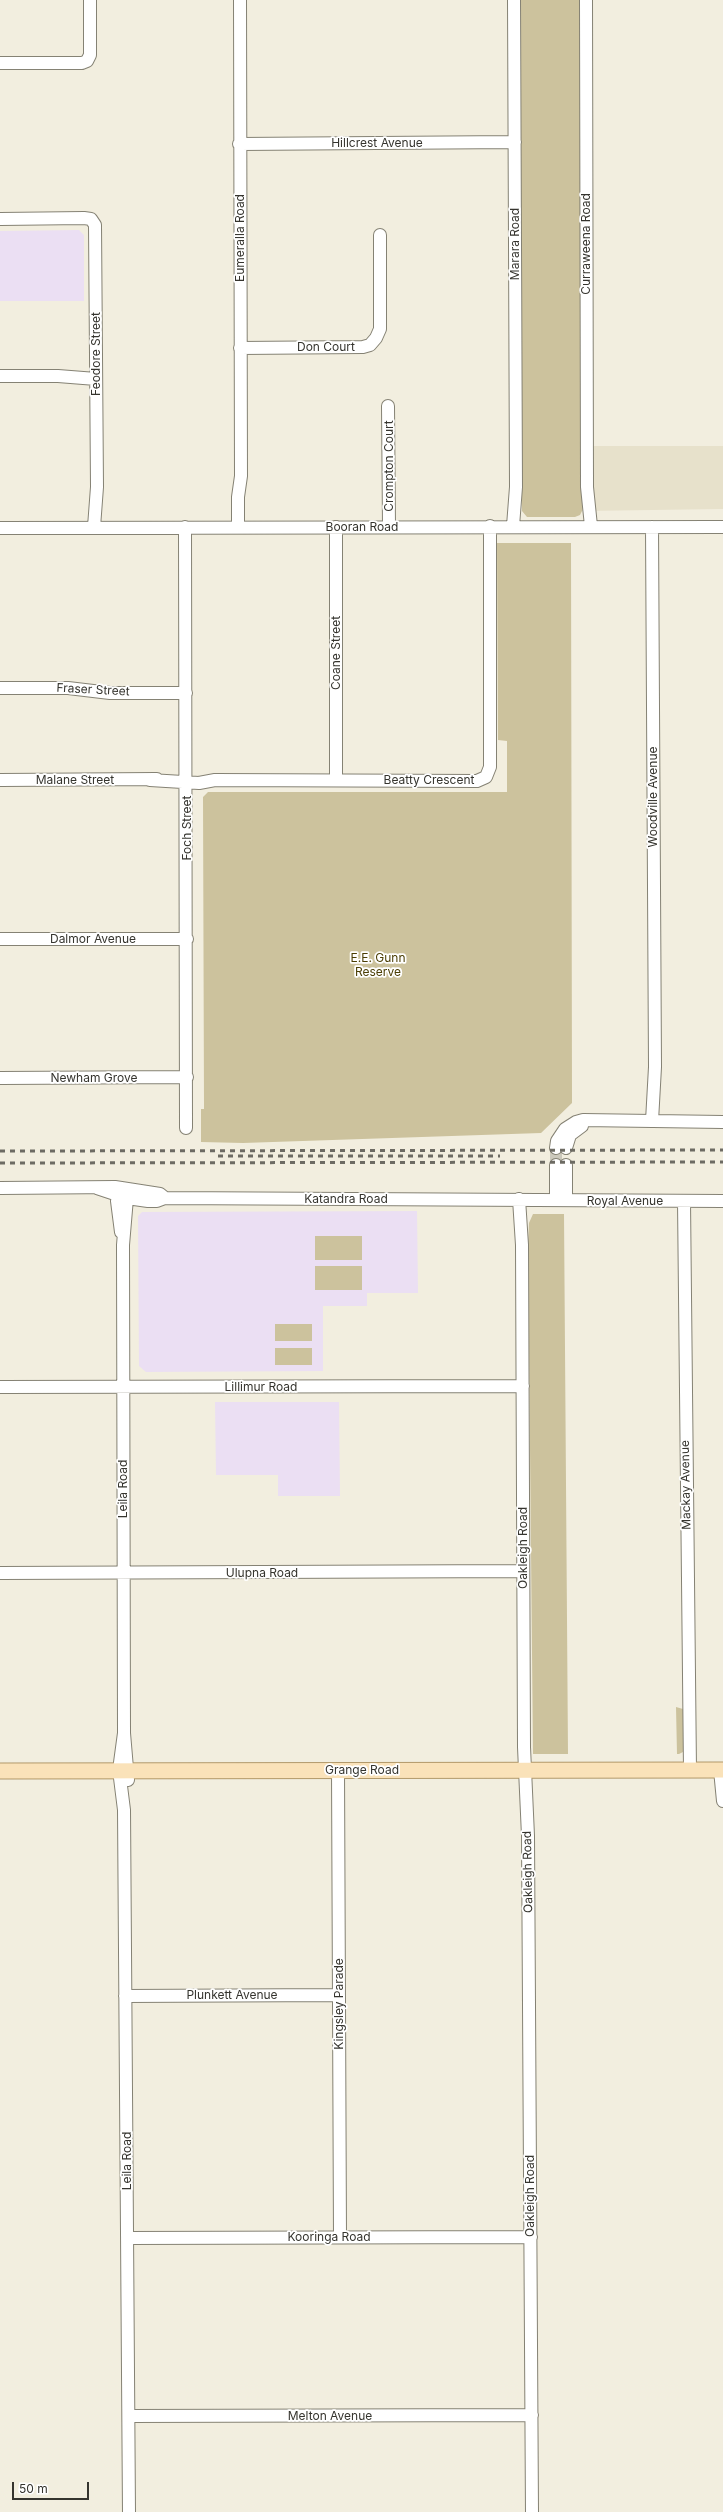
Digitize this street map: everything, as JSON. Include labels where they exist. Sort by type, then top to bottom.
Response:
[{"type":"main road","name":"Grange Road","points":[[0,1771],[722,1770]]},
{"type":"street","points":[[0,63],[82,63],[87,61],[90,55],[90,0]]},
{"type":"street","name":"Eumeralla Road","points":[[240,0],[239,144],[241,476],[238,496],[242,527]]},
{"type":"street","name":"Marara Road","points":[[514,0],[517,526]]},
{"type":"street","name":"Curraweena Road","points":[[586,0],[588,526]]},
{"type":"street","name":"Hillcrest Avenue","points":[[239,144],[515,142]]},
{"type":"street","name":"Feodore Street","points":[[0,219],[84,218],[93,222],[96,231],[98,527]]},
{"type":"street","name":"Don Court","points":[[240,348],[363,347],[370,345],[376,338],[380,329],[380,235]]},
{"type":"street","points":[[0,376],[96,375]]},
{"type":"street","name":"Crompton Court","points":[[388,406],[389,526]]},
{"type":"street","name":"Booran Road","points":[[0,528],[389,526],[723,527]]},
{"type":"street","name":"Beatty Crescent","points":[[186,780],[476,781],[489,775],[491,752],[490,526]]},
{"type":"street","name":"Foch Street","points":[[186,527],[186,1128]]},
{"type":"street","name":"Coane Street","points":[[336,527],[336,780]]},
{"type":"street","name":"Woodville Avenue","points":[[652,527],[656,1121]]},
{"type":"street","name":"Fraser Street","points":[[0,688],[68,688],[110,693],[186,693]]},
{"type":"street","name":"Malane Street","points":[[0,780],[186,780]]},
{"type":"street","name":"Dalmor Avenue","points":[[0,939],[187,939]]},
{"type":"street","name":"Newham Grove","points":[[0,1078],[187,1077]]},
{"type":"street","points":[[561,1148],[570,1135],[590,1121],[723,1122]]},
{"type":"street","points":[[561,1165],[561,1200]]},
{"type":"street","name":"Katandra Road","points":[[0,1188],[97,1188],[123,1194],[160,1194],[165,1198],[523,1199]]},
{"type":"street","name":"Leila Road","points":[[123,1194],[124,1810],[129,2512]]},
{"type":"street","name":"Royal Avenue","points":[[523,1199],[723,1201]]},
{"type":"street","name":"Oakleigh Road","points":[[523,1199],[526,1223],[522,1232],[523,1571],[525,1770],[528,1836],[532,2512]]},
{"type":"street","name":"Mackay Avenue","points":[[684,1201],[690,1770]]},
{"type":"street","name":"Lillimur Road","points":[[0,1387],[523,1386]]},
{"type":"street","name":"Ulupna Road","points":[[0,1573],[523,1571]]},
{"type":"street","name":"Kingsley Parade","points":[[338,1770],[340,2237]]},
{"type":"street","points":[[722,1770],[723,1801]]},
{"type":"street","name":"Plunkett Avenue","points":[[125,1996],[339,1995]]},
{"type":"street","name":"Kooringa Road","points":[[128,2238],[531,2237]]},
{"type":"street","name":"Melton Avenue","points":[[128,2416],[532,2415]]},
{"type":"shaded area","points":[[79,230],[84,235],[84,301],[0,301],[0,231]]},
{"type":"shaded area","points":[[581,446],[723,446],[723,509],[582,511]]},
{"type":"shaded area","points":[[417,1211],[418,1293],[367,1293],[367,1306],[323,1306],[323,1371],[146,1372],[139,1366],[138,1216],[142,1212]]},
{"type":"shaded area","points":[[215,1402],[339,1402],[340,1496],[278,1496],[278,1475],[216,1475]]},
{"type":"green space","points":[[519,0],[580,0],[582,511],[580,515],[575,517],[527,517],[522,511]]},
{"type":"green space","name":"E.E. Gunn Reserve","points":[[497,543],[571,543],[572,1103],[541,1133],[243,1143],[201,1142],[201,1109],[204,1109],[203,797],[208,792],[507,792],[507,741],[498,740]]},
{"type":"green space","points":[[533,1214],[564,1214],[568,1754],[533,1754],[528,1245],[529,1223]]},
{"type":"green space","points":[[315,1236],[362,1236],[362,1260],[315,1260]]},
{"type":"green space","points":[[315,1266],[362,1266],[362,1290],[315,1290]]},
{"type":"green space","points":[[275,1324],[312,1324],[312,1341],[275,1341]]},
{"type":"green space","points":[[275,1348],[312,1348],[312,1365],[275,1365]]},
{"type":"green space","points":[[676,1707],[683,1709],[683,1752],[679,1754],[677,1754]]},
{"type":"tunnel","points":[[556,1148],[556,1165]]},
{"type":"railway","points":[[0,1151],[723,1150]]},
{"type":"railway","points":[[218,1156],[500,1156]]},
{"type":"railway","points":[[0,1163],[723,1162]]}]
